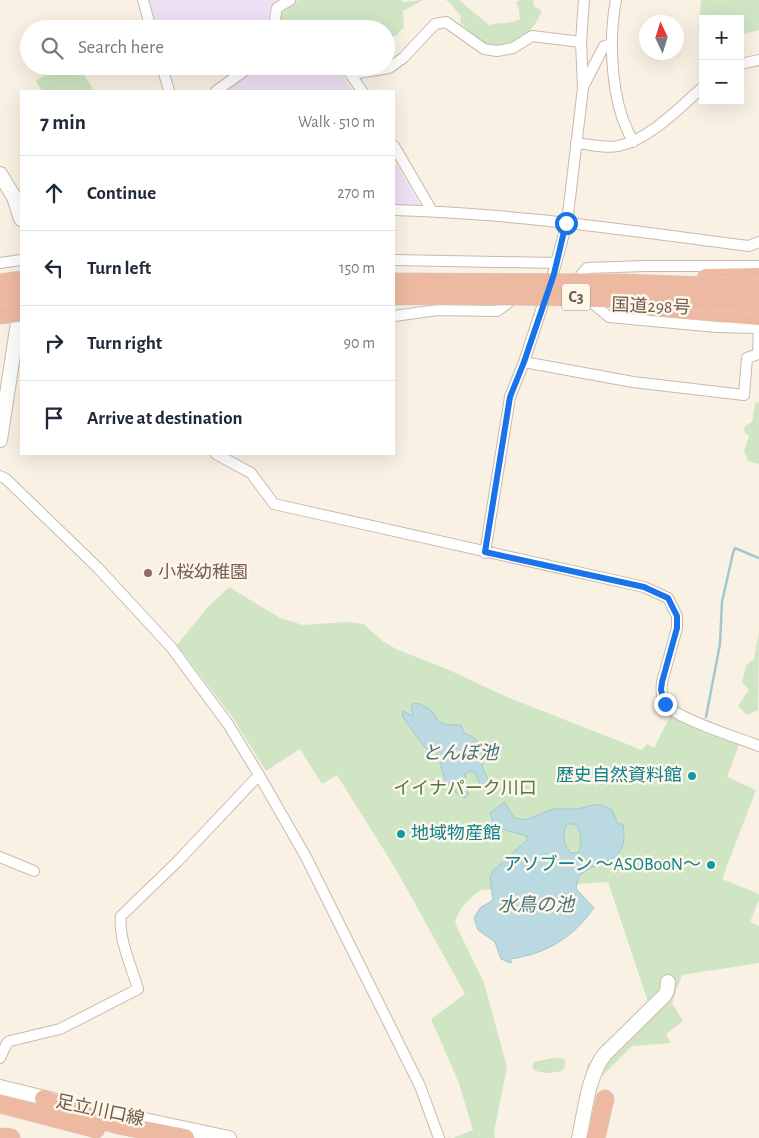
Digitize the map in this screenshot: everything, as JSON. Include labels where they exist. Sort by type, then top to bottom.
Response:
[{"type":"highway","name":"国道298号","points":[[395,276],[555,269],[581,275],[706,278],[757,272]]},
{"type":"highway","points":[[395,276],[447,281]]},
{"type":"highway","points":[[0,281],[20,279]]},
{"type":"highway","name":"C3","points":[[395,282],[626,283],[759,288]]},
{"type":"highway","points":[[0,293],[20,291]]},
{"type":"highway","name":"C3","points":[[395,296],[599,297],[759,304]]},
{"type":"highway","points":[[0,300],[20,309]]},
{"type":"highway","name":"国道298号","points":[[395,303],[544,303],[759,311]]},
{"type":"highway","points":[[651,307],[759,316]]},
{"type":"highway","points":[[0,311],[20,309]]},
{"type":"highway","points":[[0,315],[20,309]]},
{"type":"highway","points":[[0,319],[20,309]]},
{"type":"highway","points":[[44,1099],[84,1115],[118,1125],[185,1138]]},
{"type":"highway","points":[[596,1138],[610,1100],[604,1138]]},
{"type":"highway","points":[[0,1104],[135,1138]]},
{"type":"highway","points":[[0,1116],[82,1138]]},
{"type":"main road","points":[[0,174],[20,211]]},
{"type":"main road","points":[[0,440],[20,341]]},
{"type":"main road","points":[[579,1138],[598,1064],[605,1054],[664,996],[668,982]]},
{"type":"main road","name":"足立川口線","points":[[0,1087],[44,1099],[229,1138]]},
{"type":"street","points":[[143,0],[148,20]]},
{"type":"street","points":[[275,20],[277,8],[290,0]]},
{"type":"street","points":[[485,552],[510,397],[524,362],[555,269],[566,223],[583,88],[581,42],[584,0]]},
{"type":"street","points":[[616,0],[612,44],[618,103],[622,119],[633,142]]},
{"type":"street","points":[[395,64],[403,58],[435,24],[440,22],[446,22],[489,51],[513,48],[532,36],[581,42]]},
{"type":"street","points":[[583,88],[604,46],[612,44]]},
{"type":"street","points":[[744,63],[759,60]]},
{"type":"street","points":[[165,75],[169,90]]},
{"type":"street","points":[[217,90],[239,75]]},
{"type":"street","points":[[351,75],[361,90]]},
{"type":"street","points":[[576,143],[616,147],[633,142],[661,124],[699,91]]},
{"type":"street","points":[[395,148],[432,211]]},
{"type":"street","points":[[395,210],[432,211],[566,223],[754,244],[757,272],[587,268],[581,275]]},
{"type":"street","points":[[0,263],[20,260]]},
{"type":"street","points":[[395,260],[555,269]]},
{"type":"street","points":[[395,316],[438,310],[497,311],[508,303]]},
{"type":"street","points":[[524,362],[633,382],[744,395],[747,358],[758,354],[759,328],[717,327],[608,317],[595,305]]},
{"type":"street","points":[[218,455],[251,474],[274,504],[644,587],[668,598],[677,616],[677,628],[662,682],[661,690],[665,704],[682,716],[759,746]]},
{"type":"street","points":[[0,476],[6,479],[98,568],[171,647],[228,724],[306,856],[420,1086],[439,1138]]},
{"type":"street","points":[[0,1058],[7,1043],[10,1041],[60,1029],[138,989],[122,936],[121,916],[184,855],[259,775]]},
{"type":"street","points":[[0,857],[34,871]]},
{"type":"shaded area","points":[[148,0],[280,0],[270,7],[268,20],[153,20]]},
{"type":"shaded area","points":[[247,75],[342,75],[351,90],[225,90]]},
{"type":"shaded area","points":[[395,163],[419,203],[419,208],[395,206]]},
{"type":"green space","points":[[298,0],[401,0],[403,2],[423,0],[403,11],[404,27],[395,36],[395,20],[281,20],[282,13]]},
{"type":"green space","points":[[446,0],[459,0],[489,25],[520,19],[516,2],[520,0],[533,0],[534,6],[542,11],[528,33],[522,38],[508,45],[493,47],[486,46],[477,41],[460,23],[461,16]]},
{"type":"green space","points":[[701,0],[759,0],[759,30],[744,34],[744,15],[700,15]]},
{"type":"green space","points":[[45,75],[84,75],[93,90],[41,90],[36,81]]},
{"type":"green space","points":[[759,402],[759,464],[748,461],[744,451],[749,436],[744,432],[745,426],[752,422],[755,403]]},
{"type":"green space","name":"イイナパーク川口","points":[[229,587],[280,618],[303,625],[346,622],[364,624],[382,641],[398,650],[447,669],[507,697],[642,750],[647,744],[654,748],[670,716],[740,742],[727,777],[756,790],[722,879],[759,894],[759,900],[750,922],[759,926],[759,963],[682,975],[672,1003],[683,1021],[666,1034],[671,1043],[632,1046],[600,1078],[585,1138],[571,1138],[588,1064],[649,1005],[608,882],[481,890],[462,908],[455,923],[484,983],[507,1067],[494,1132],[495,1138],[453,1138],[473,1130],[459,1083],[431,1019],[465,994],[397,871],[337,775],[322,784],[300,749],[266,771],[233,718],[177,645],[206,609]]},
{"type":"green space","points":[[759,631],[758,710],[747,715],[738,706],[749,690],[742,682],[746,666],[754,659]]},
{"type":"green space","points":[[562,1058],[565,1061],[565,1067],[562,1071],[542,1073],[532,1068],[534,1062]]},
{"type":"water","name":"とんぼ池","points":[[414,703],[429,709],[438,721],[447,725],[461,725],[464,733],[478,742],[481,749],[482,765],[488,780],[484,787],[481,787],[475,773],[470,771],[465,774],[468,794],[465,798],[460,796],[445,782],[436,753],[425,748],[403,717],[402,711],[413,716],[411,706]]},
{"type":"water","name":"水鳥の池","points":[[505,802],[514,818],[526,820],[553,809],[578,809],[602,805],[612,810],[618,824],[623,824],[624,838],[622,848],[617,855],[586,870],[578,877],[576,888],[594,908],[586,919],[568,936],[548,948],[511,959],[511,963],[501,959],[495,942],[478,930],[474,918],[480,908],[493,900],[490,877],[493,871],[527,840],[527,836],[498,828],[494,824],[490,813]],"holes":[[[567,824],[574,824],[579,829],[581,845],[579,852],[571,853],[566,847],[564,835]]]},
{"type":"waterway","points":[[706,717],[720,644],[722,602],[733,553],[735,548],[759,558]]},
{"type":"place","name":"小桜幼稚園","points":[[148,573]]},
{"type":"place","name":"歴史自然資料館","points":[[692,776]]},
{"type":"place","name":"地域物産館","points":[[401,834]]},
{"type":"place","name":"アソブーン ～ASOBooN～","points":[[711,865]]},
{"type":"route","points":[[566,223],[554,274],[510,397],[485,552],[644,587],[668,598],[677,616],[677,628],[662,682],[661,690],[665,704]]}]
